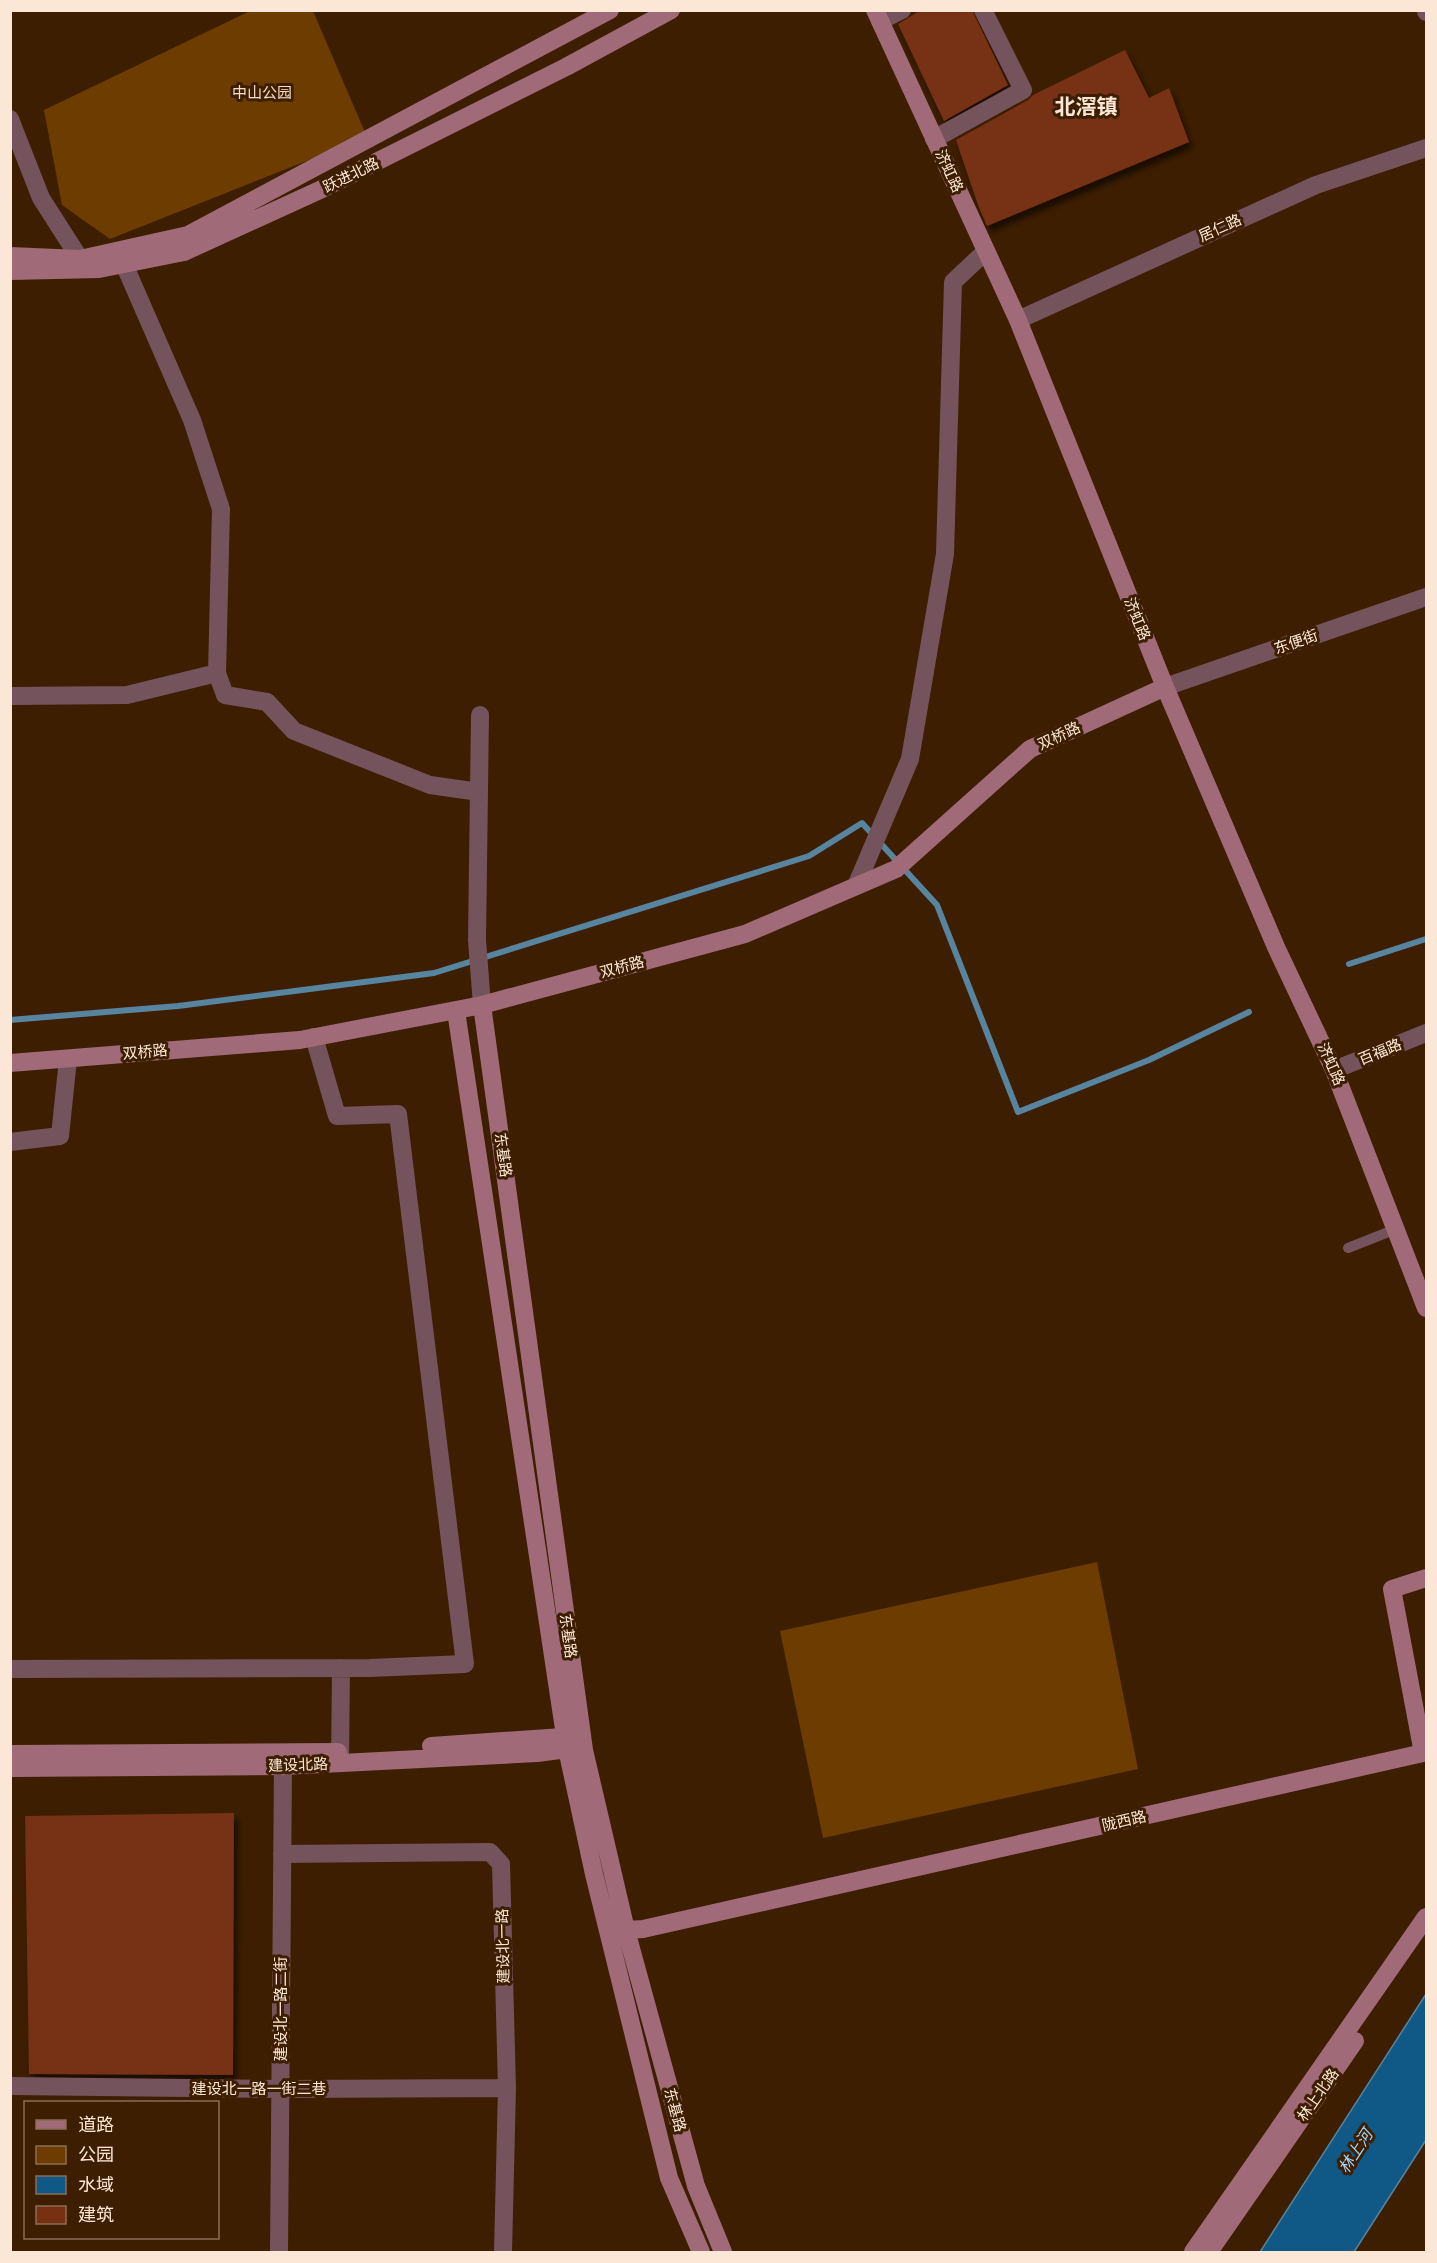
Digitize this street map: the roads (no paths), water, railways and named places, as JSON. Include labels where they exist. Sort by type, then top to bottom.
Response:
[{"type":"street","name":"跃进北路","points":[[10,256],[80,259],[188,235],[610,10]]},
{"type":"street","name":"跃进北路","points":[[10,271],[99,269],[184,252],[322,189],[566,68],[671,10]]},
{"type":"street","points":[[877,16],[902,10]]},
{"type":"street","points":[[934,139],[1023,90],[983,10]]},
{"type":"street","name":"济虹路","points":[[877,16],[1018,320],[1165,687],[1276,947],[1334,1070],[1426,1308]]},
{"type":"street","points":[[10,119],[41,198],[80,259]]},
{"type":"street","name":"居仁路","points":[[1018,320],[1316,185],[1426,148]]},
{"type":"street","points":[[856,886],[910,759],[945,554],[953,282],[986,251]]},
{"type":"street","points":[[124,264],[192,420],[221,509],[217,673],[225,695],[267,702],[294,731],[430,785],[479,792]]},
{"type":"street","name":"东便街","points":[[1165,687],[1426,597]]},
{"type":"street","points":[[10,696],[127,695],[217,673]]},
{"type":"street","name":"双桥路","points":[[10,1063],[314,1037],[482,1005],[745,934],[896,869],[1030,749],[1165,687]]},
{"type":"street","points":[[480,715],[477,939],[482,1005]]},
{"type":"street","name":"东基路","points":[[482,1005],[575,1743],[696,2186],[723,2253]]},
{"type":"street","name":"东基路","points":[[456,1011],[575,1743],[594,1874],[669,2178],[701,2253]]},
{"type":"street","name":"百福路","points":[[1334,1070],[1426,1034]]},
{"type":"street","points":[[10,1669],[341,1668],[465,1664],[398,1114],[337,1116],[314,1037]]},
{"type":"street","points":[[10,1142],[60,1136],[68,1059]]},
{"type":"street","name":"济虹路","points":[[1396,1229],[1409,1236],[1426,1281]]},
{"type":"street","name":"陇西路","points":[[626,1930],[643,1929],[1423,1753],[1392,1589],[1426,1578]]},
{"type":"street","points":[[340,1757],[341,1668]]},
{"type":"street","name":"建设北路","points":[[10,1754],[340,1757],[537,1753],[575,1743]]},
{"type":"street","name":"建设北路","points":[[10,1768],[283,1766],[340,1757]]},
{"type":"street","name":"建设北一路二街","points":[[279,2253],[283,1766]]},
{"type":"street","name":"建设北一路","points":[[282,1854],[490,1852],[501,1864],[507,2088],[503,2253]]},
{"type":"street","points":[[1193,2253],[1426,1917]]},
{"type":"street","name":"林上北路","points":[[1209,2253],[1426,1938]]},
{"type":"street","name":"建设北一路一街二巷","points":[[10,2086],[280,2089],[507,2088]]},
{"type":"lane","points":[[1347,1248],[1396,1229]]},
{"type":"water","name":"林上河","points":[[1426,1994],[1426,2140],[1354,2252],[1260,2252]]},
{"type":"waterway","points":[[10,1020],[178,1006],[434,973],[809,856],[862,823],[937,905],[1018,1112],[1149,1060],[1249,1012]]},
{"type":"waterway","points":[[1349,964],[1426,939]]},
{"type":"district","name":"北滘镇","points":[[1086,107]]},
{"type":"park label","name":"中山公园","points":[[262,93]]}]
